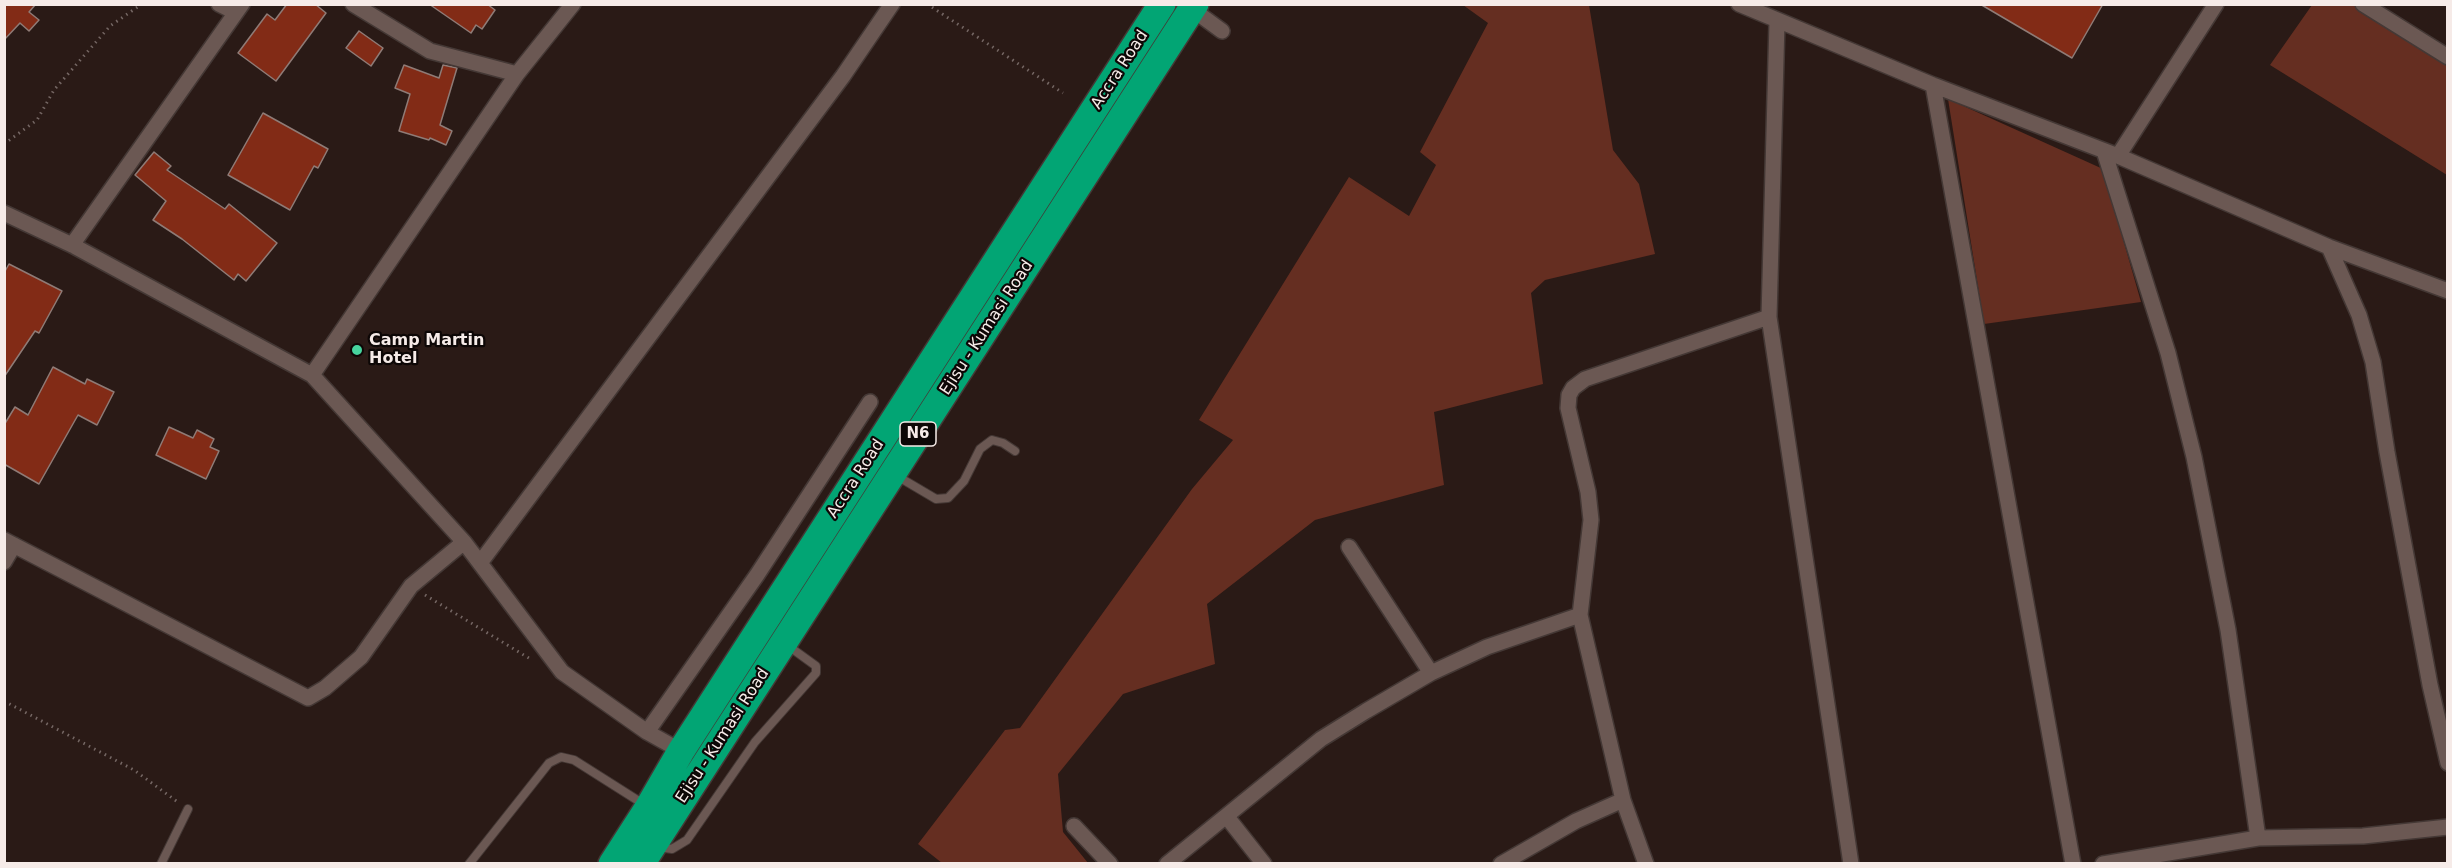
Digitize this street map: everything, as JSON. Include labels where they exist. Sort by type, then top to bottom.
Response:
[{"type":"highway","name":"Accra Road","points":[[612,864],[681,751],[1162,4]]},
{"type":"highway","name":"Ejisu - Kumasi Road","points":[[647,854],[1194,7]]},
{"type":"street","points":[[72,245],[238,8],[219,4]]},
{"type":"street","points":[[353,4],[430,51],[518,74]]},
{"type":"street","points":[[312,375],[518,74],[573,4]]},
{"type":"street","points":[[480,563],[836,86],[892,4]]},
{"type":"street","points":[[1739,4],[1777,22],[1933,85],[2111,153],[2330,247],[2448,291]]},
{"type":"street","points":[[2111,153],[2216,4]]},
{"type":"street","points":[[2363,4],[2448,57]]},
{"type":"street","points":[[1194,7],[1222,31]]},
{"type":"street","points":[[1777,22],[1769,317],[1853,861]]},
{"type":"street","points":[[1933,85],[2073,864]]},
{"type":"street","points":[[2111,153],[2168,353],[2194,457],[2228,630],[2258,838]]},
{"type":"street","points":[[4,213],[72,245],[312,375],[464,542],[562,672],[646,732],[681,751]]},
{"type":"street","points":[[2330,247],[2359,315],[2373,362],[2411,580],[2448,763]]},
{"type":"street","points":[[1646,864],[1623,800],[1580,615],[1591,520],[1588,492],[1568,408],[1569,395],[1585,380],[1769,317]]},
{"type":"street","points":[[646,732],[757,575],[870,402]]},
{"type":"street","points":[[4,562],[9,542],[308,698],[326,688],[361,657],[411,586],[464,542]]},
{"type":"street","points":[[1348,547],[1431,673]]},
{"type":"street","points":[[1167,864],[1321,739],[1431,673],[1487,647],[1580,615]]},
{"type":"street","points":[[1502,864],[1576,821],[1623,800]]},
{"type":"street","points":[[1227,817],[1264,864]]},
{"type":"street","points":[[1074,826],[1110,864]]},
{"type":"street","points":[[2103,864],[2258,838],[2363,836],[2448,827]]},
{"type":"lane","points":[[893,473],[936,499],[948,498],[964,482],[980,449],[992,440],[1003,443],[1015,451]]},
{"type":"lane","points":[[647,854],[672,849],[687,840],[756,742],[816,673],[816,666],[784,642]]},
{"type":"lane","points":[[469,864],[549,763],[561,757],[574,760],[648,808]]},
{"type":"lane","points":[[161,864],[188,809]]},
{"type":"path","points":[[4,144],[37,120],[54,90],[110,26],[142,4]]},
{"type":"path","points":[[927,4],[1063,93]]},
{"type":"path","points":[[411,586],[532,660],[562,672]]},
{"type":"path","points":[[4,701],[134,770],[188,809]]},
{"type":"shaded area","points":[[1463,5],[1589,5],[1613,150],[1639,184],[1655,254],[1545,280],[1531,293],[1543,384],[1434,412],[1444,485],[1315,520],[1207,604],[1215,664],[1123,694],[1058,774],[1063,832],[1088,863],[942,863],[918,844],[1005,730],[1020,728],[1192,489],[1233,440],[1199,420],[1349,177],[1409,216],[1436,165],[1420,152],[1488,23]]},
{"type":"shaded area","points":[[2312,5],[2354,5],[2447,65],[2447,175],[2270,65]]},
{"type":"shaded area","points":[[1948,99],[2103,169],[2141,302],[1984,324]]},
{"type":"building","points":[[4,4],[36,4],[29,12],[39,20],[29,31],[20,23],[4,40]]},
{"type":"building","points":[[287,4],[315,4],[326,13],[276,81],[238,53],[267,14],[275,20]]},
{"type":"building","points":[[429,4],[487,4],[495,10],[482,29],[476,25],[471,33]]},
{"type":"building","points":[[1980,4],[2103,4],[2072,58]]},
{"type":"building","points":[[359,31],[383,48],[371,66],[346,48]]},
{"type":"building","points":[[404,65],[439,78],[443,65],[457,68],[440,125],[452,131],[446,145],[430,138],[429,140],[399,131],[410,94],[395,88]]},
{"type":"building","points":[[263,113],[328,149],[318,168],[314,166],[290,210],[228,175]]},
{"type":"building","points":[[154,152],[171,166],[167,170],[225,209],[229,204],[277,243],[246,281],[238,274],[234,280],[182,239],[153,220],[166,201],[135,175]]},
{"type":"building","points":[[9,264],[62,291],[39,333],[35,331],[4,377],[4,273]]},
{"type":"building","points":[[53,367],[85,384],[87,379],[114,392],[97,425],[78,415],[39,484],[4,464],[4,425],[15,407],[28,415]]},
{"type":"building","points":[[169,427],[193,438],[197,430],[214,439],[210,447],[219,451],[206,479],[156,455]]},
{"type":"place","name":"Camp Martin Hotel","points":[[357,350]]}]
